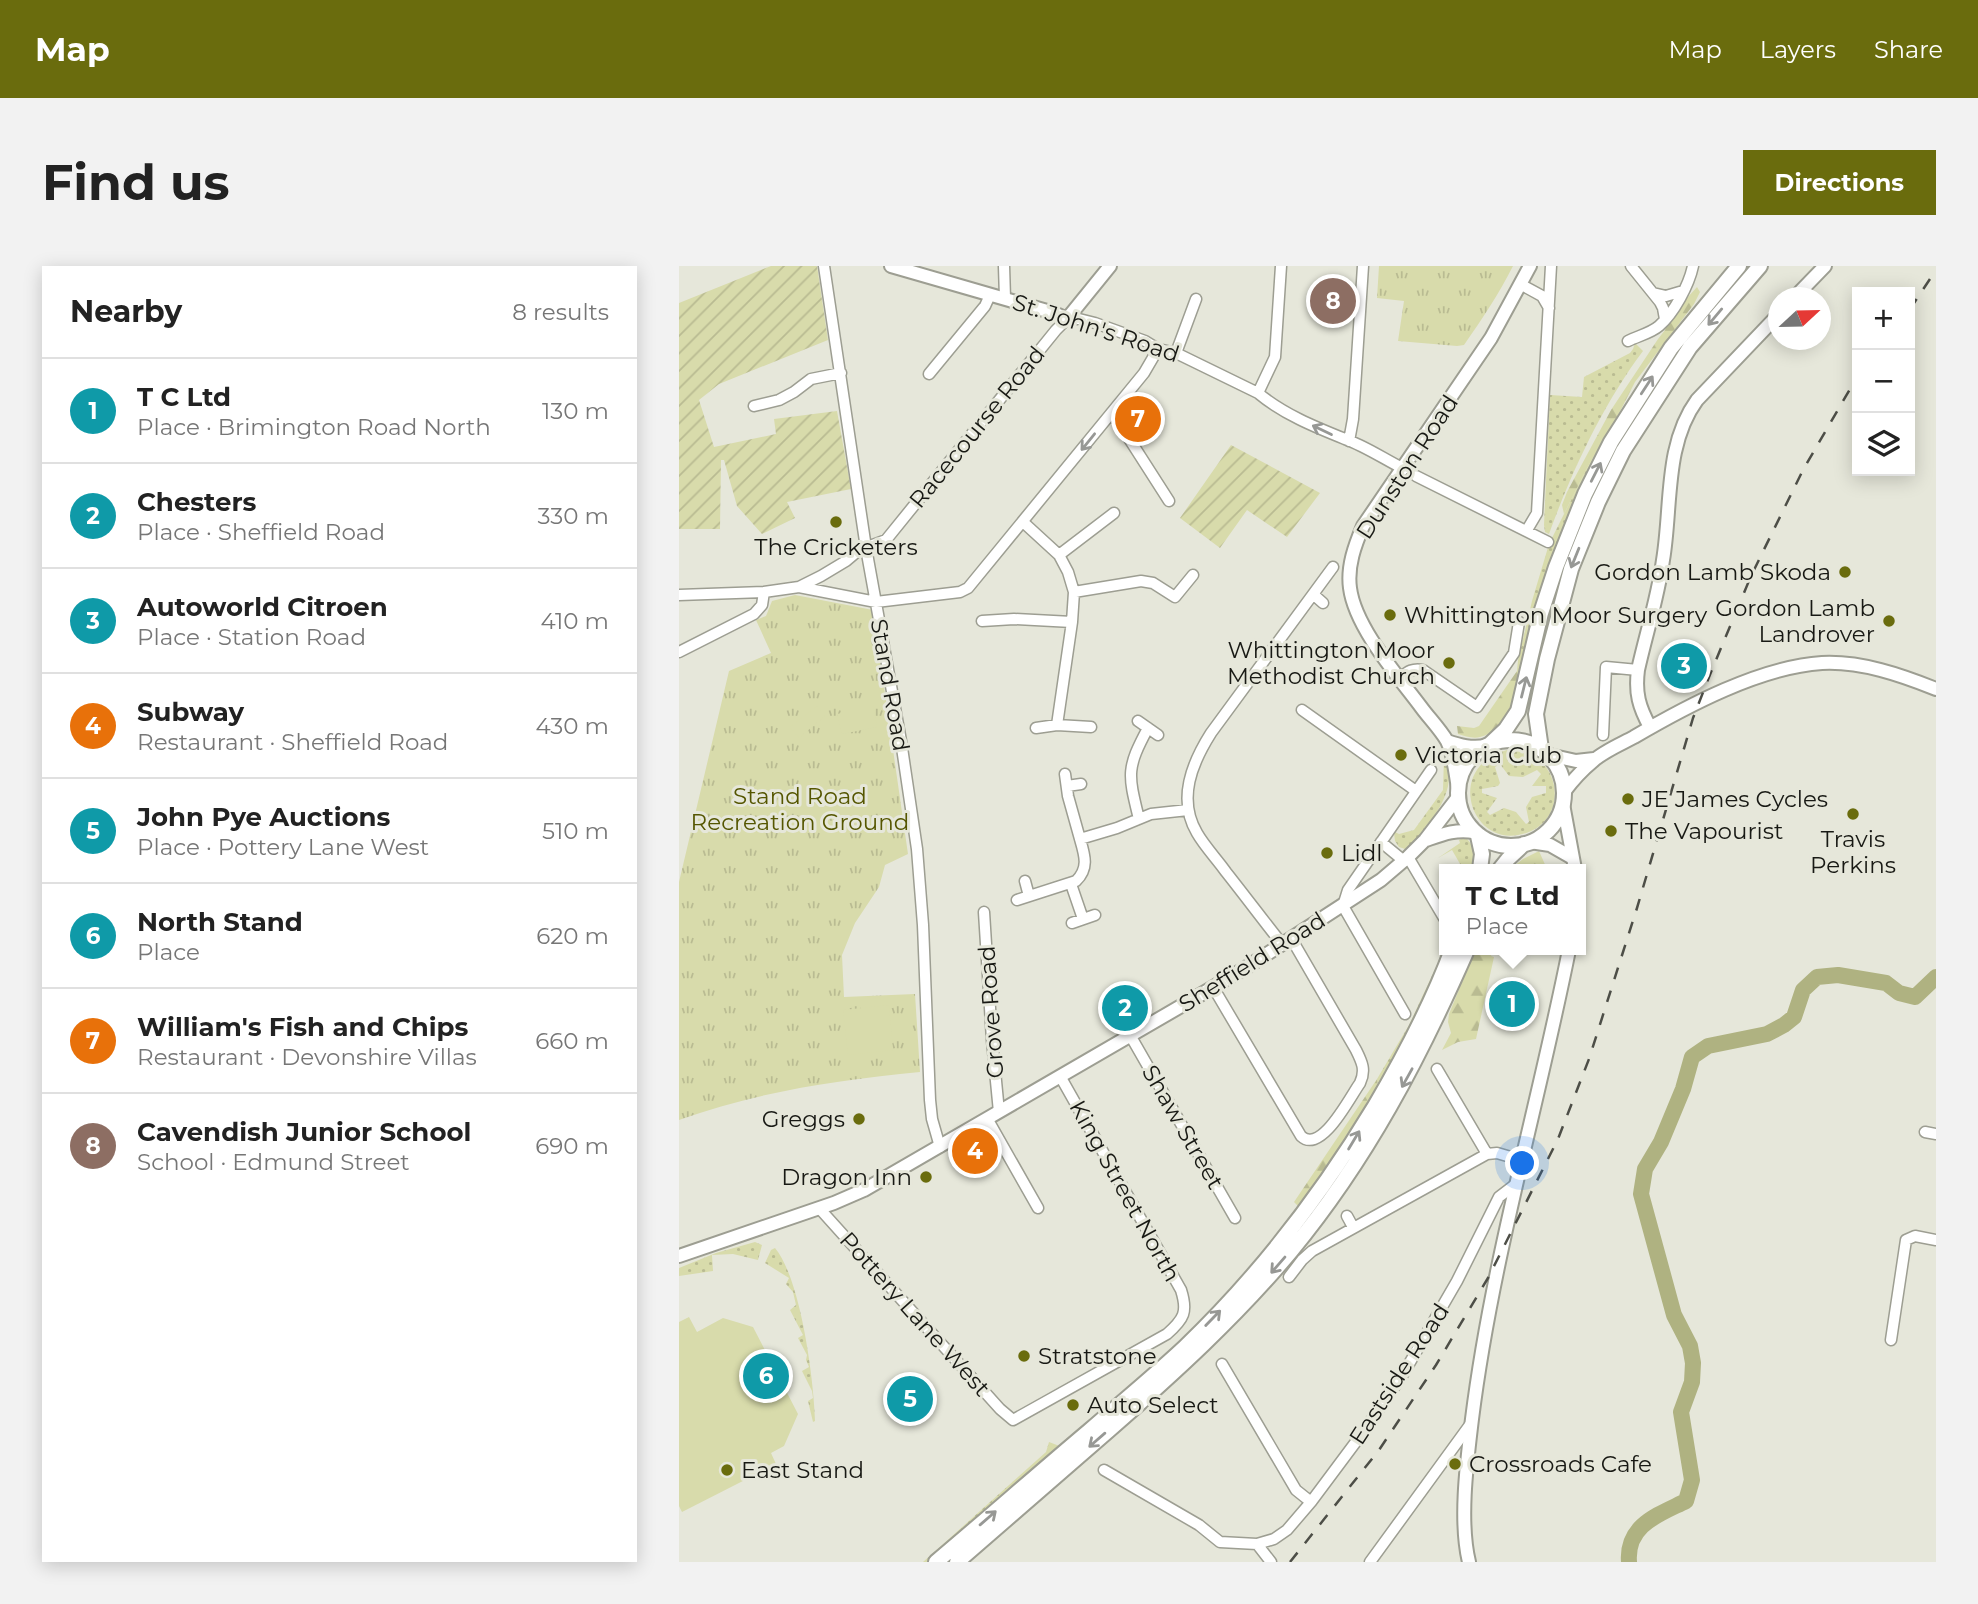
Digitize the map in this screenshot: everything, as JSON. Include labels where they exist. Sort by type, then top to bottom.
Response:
[{"type":"highway","points":[[1481,864],[1482,854],[1476,834],[1461,811],[1458,792],[1461,773],[1469,760],[1506,729],[1518,711],[1541,613],[1556,568],[1585,494],[1611,442],[1671,348],[1739,266]]},
{"type":"highway","points":[[1545,752],[1536,714],[1547,659],[1571,569],[1598,502],[1623,451],[1690,347],[1760,266]]},
{"type":"highway","points":[[1488,745],[1514,740],[1528,743],[1545,752],[1556,764],[1560,774],[1563,798],[1555,822],[1504,864]]},
{"type":"highway","points":[[1476,834],[1507,846],[1527,843]]},
{"type":"highway","points":[[936,1562],[1185,1347],[1281,1242],[1348,1151],[1407,1052],[1450,955]]},
{"type":"highway","points":[[957,1562],[1210,1339],[1291,1250],[1346,1178],[1397,1096],[1465,955]]},
{"type":"main road","name":"St. John's Road","points":[[891,266],[1005,298],[1067,319]]},
{"type":"main road","name":"Racecourse Road","points":[[1067,319],[1110,266]]},
{"type":"main road","name":"Dunston Road","points":[[1458,792],[1454,762],[1447,741],[1362,625],[1350,588],[1350,567],[1363,526],[1491,338],[1531,266]]},
{"type":"main road","points":[[1805,287],[1825,266]]},
{"type":"main road","points":[[1650,727],[1639,707],[1636,682],[1663,561],[1680,430],[1697,400],[1768,326]]},
{"type":"main road","points":[[1573,863],[1563,798],[1572,781],[1594,759],[1726,689],[1780,670],[1840,663],[1911,679],[1936,689]]},
{"type":"main road","points":[[1447,741],[1463,747],[1488,745]]},
{"type":"main road","points":[[1545,752],[1576,761],[1594,759]]},
{"type":"main road","points":[[1342,906],[1381,880],[1426,840],[1458,792]]},
{"type":"main road","points":[[1426,840],[1448,831],[1461,830],[1476,834]]},
{"type":"main road","points":[[1527,843],[1550,845],[1573,863]]},
{"type":"main road","name":"Sheffield Road","points":[[679,1255],[864,1190],[1213,987],[1342,906]]},
{"type":"main road","points":[[1469,1562],[1465,1543],[1467,1457],[1478,1374],[1521,1160],[1542,1078],[1568,955]]},
{"type":"street","name":"Stand Road","points":[[824,266],[866,548],[901,741],[917,849],[930,1100],[940,1147]]},
{"type":"street","points":[[1004,266],[1005,298]]},
{"type":"street","points":[[1258,393],[1275,357],[1281,266]]},
{"type":"street","points":[[1349,441],[1353,419],[1363,266]]},
{"type":"street","points":[[1527,530],[1537,513],[1551,266]]},
{"type":"street","points":[[1632,266],[1663,308],[1665,319]]},
{"type":"street","points":[[1628,341],[1659,326],[1680,299],[1693,266]]},
{"type":"street","points":[[1520,284],[1542,296],[1549,309]]},
{"type":"street","points":[[1653,293],[1666,296],[1683,291]]},
{"type":"street","points":[[929,374],[985,306],[990,295]]},
{"type":"street","points":[[1176,353],[1195,299]]},
{"type":"street","name":"St. John's Road","points":[[1067,319],[1095,323],[1145,341],[1158,349],[1176,353],[1258,393],[1281,409],[1404,469]]},
{"type":"street","name":"Racecourse Road","points":[[799,587],[821,576],[859,550],[886,540],[1067,319]]},
{"type":"street","points":[[679,595],[764,592],[799,587],[876,602],[960,592],[968,587],[1023,522],[1144,373],[1158,349]]},
{"type":"street","points":[[754,406],[779,400],[811,379],[841,373]]},
{"type":"street","points":[[1112,412],[1169,501]]},
{"type":"street","points":[[1416,476],[1548,541]]},
{"type":"street","points":[[1059,555],[1114,513]]},
{"type":"street","points":[[1023,522],[1059,555],[1074,592],[1057,725]]},
{"type":"street","points":[[1213,987],[1295,1128],[1305,1140],[1310,1141],[1324,1135],[1360,1083],[1363,1067],[1356,1050],[1287,941],[1197,834],[1188,810],[1187,793],[1190,775],[1203,746],[1333,567]]},
{"type":"street","points":[[1074,592],[1141,581],[1153,583],[1175,597],[1193,575]]},
{"type":"street","points":[[679,652],[754,614],[762,606],[764,592]]},
{"type":"street","points":[[1314,595],[1324,603]]},
{"type":"street","points":[[982,621],[1014,619],[1072,622]]},
{"type":"street","points":[[1400,678],[1415,669],[1423,670],[1475,711],[1514,653],[1519,622]]},
{"type":"street","points":[[1603,735],[1609,720],[1607,667],[1638,670]]},
{"type":"street","points":[[1302,710],[1416,791]]},
{"type":"street","points":[[1138,721],[1158,735]]},
{"type":"street","points":[[1036,728],[1057,725],[1091,727]]},
{"type":"street","points":[[1139,819],[1130,774],[1135,753],[1148,728]]},
{"type":"street","name":"Sheffield Road","points":[[1342,906],[1348,890],[1431,770]]},
{"type":"street","points":[[1017,900],[1071,884],[1083,874],[1086,865],[1065,774]]},
{"type":"street","points":[[1066,786],[1081,784]]},
{"type":"street","points":[[1080,839],[1160,812],[1188,810]]},
{"type":"street","points":[[1381,842],[1406,859],[1439,910]]},
{"type":"street","points":[[1025,881],[1029,896]]},
{"type":"street","points":[[1071,884],[1083,919]]},
{"type":"street","points":[[1342,906],[1405,1014]]},
{"type":"street","name":"Grove Road","points":[[984,912],[999,1112]]},
{"type":"street","points":[[1072,923],[1095,915]]},
{"type":"street","name":"Shaw Street","points":[[1130,1035],[1235,1218]]},
{"type":"street","points":[[1437,1069],[1487,1154]]},
{"type":"street","name":"King Street North","points":[[1013,1420],[1167,1334],[1184,1315],[1181,1290],[1060,1076]]},
{"type":"street","points":[[988,1120],[1038,1208]]},
{"type":"street","points":[[1289,1278],[1312,1251],[1487,1154],[1497,1153],[1521,1160]]},
{"type":"street","name":"Eastside Road","points":[[1257,1544],[1274,1539],[1287,1530],[1358,1439],[1402,1376],[1457,1281],[1499,1197],[1516,1184]]},
{"type":"street","name":"Pottery Lane West","points":[[819,1208],[1000,1409],[1013,1420]]},
{"type":"street","points":[[1347,1216],[1353,1227]]},
{"type":"street","points":[[1891,1340],[1906,1240],[1915,1236],[1936,1240]]},
{"type":"street","points":[[1223,1364],[1296,1489],[1311,1502]]},
{"type":"street","points":[[1370,1562],[1472,1421]]},
{"type":"street","points":[[1104,1470],[1199,1525],[1220,1542],[1257,1544],[1271,1562]]},
{"type":"green space","points":[[771,266],[817,266],[828,340],[719,384],[699,400],[714,447],[776,434],[774,419],[837,411],[851,489],[787,502],[795,518],[762,534],[737,506],[724,460],[721,460],[720,529],[679,529],[679,303]]},
{"type":"green space","points":[[1379,266],[1513,266],[1464,345],[1457,346],[1398,341],[1404,301],[1377,298]]},
{"type":"green space","points":[[1697,287],[1700,292],[1694,304],[1635,382],[1564,514],[1562,505],[1567,492],[1611,410],[1665,330],[1669,318]]},
{"type":"green space","points":[[1635,343],[1643,351],[1615,393],[1589,440],[1549,534],[1545,532],[1544,525],[1550,395],[1582,397],[1584,377],[1630,353]]},
{"type":"green space","points":[[1604,439],[1520,682],[1518,660],[1549,544]]},
{"type":"green space","points":[[1231,445],[1320,493],[1287,537],[1247,510],[1220,548],[1180,518]]},
{"type":"green space","name":"Stand Road Recreation Ground","points":[[795,595],[873,610],[908,854],[885,865],[879,887],[855,923],[842,955],[844,997],[915,994],[920,1072],[798,1088],[708,1110],[679,1120],[679,882],[729,671],[771,653],[756,620],[766,616],[772,601]]},
{"type":"green space","points":[[1518,660],[1518,690],[1502,723],[1480,737],[1458,734],[1457,726],[1479,726],[1517,671]]},
{"type":"green space","points":[[817,706],[825,716],[799,738],[790,727]]},
{"type":"green space","points":[[873,706],[877,727],[842,734],[837,714]]},
{"type":"green space","points":[[1507,750],[1526,753],[1541,762],[1550,774],[1555,789],[1554,804],[1547,818],[1535,829],[1518,835],[1501,835],[1487,828],[1477,817],[1471,802],[1471,787],[1476,772],[1488,759]],"holes":[[[1500,764],[1509,776],[1523,777],[1537,770],[1541,774],[1532,786],[1546,786],[1546,793],[1532,797],[1526,807],[1529,822],[1526,824],[1516,812],[1504,808],[1490,815],[1487,812],[1497,798],[1482,793],[1482,789],[1498,786],[1500,783],[1495,767]]]},
{"type":"green space","points":[[1444,757],[1449,781],[1441,804],[1411,845],[1405,849],[1399,847],[1394,833],[1414,830],[1443,790]]},
{"type":"green space","points":[[1465,837],[1471,844],[1474,852],[1473,864],[1460,864],[1452,850],[1438,858],[1460,843],[1459,840]]},
{"type":"green space","points":[[1539,851],[1545,864],[1516,864]]},
{"type":"green space","points":[[1442,955],[1448,955],[1387,1080],[1302,1210],[1299,1207],[1320,1179],[1378,1086],[1377,1079],[1409,1025]]},
{"type":"green space","points":[[1473,955],[1494,957],[1476,1039],[1458,1042],[1442,1050],[1451,1033],[1449,1014]]},
{"type":"green space","points":[[889,1005],[893,1050],[848,1055],[843,1010]]},
{"type":"green space","points":[[1377,1079],[1378,1086],[1374,1093],[1320,1179],[1299,1207],[1294,1202]]},
{"type":"green space","points":[[755,1242],[762,1245],[758,1260],[733,1254],[712,1255],[713,1271],[679,1276],[679,1268],[716,1253]]},
{"type":"green space","points":[[775,1248],[792,1282],[799,1306],[812,1381],[815,1421],[813,1422],[808,1401],[813,1398],[812,1391],[802,1371],[809,1367],[807,1355],[798,1338],[803,1335],[790,1310],[796,1305],[793,1292],[786,1284],[789,1278],[765,1263],[771,1250]]},
{"type":"green space","points":[[689,1317],[697,1332],[723,1318],[753,1327],[798,1414],[784,1446],[771,1453],[776,1464],[682,1512],[679,1506],[679,1322]]},
{"type":"green space","points":[[1049,1442],[1062,1447],[929,1562],[923,1562],[1046,1452]]},
{"type":"waterway","points":[[1629,1562],[1629,1549],[1638,1530],[1655,1517],[1686,1501],[1692,1480],[1681,1412],[1692,1382],[1690,1346],[1674,1315],[1641,1194],[1645,1169],[1661,1142],[1683,1089],[1692,1057],[1708,1046],[1767,1034],[1784,1025],[1794,1017],[1803,990],[1817,977],[1838,975],[1886,983],[1899,993],[1915,997],[1936,977]]},
{"type":"railway","points":[[1915,302],[1936,270]]},
{"type":"railway","points":[[1290,1562],[1379,1450],[1436,1365],[1488,1278],[1558,1139],[1589,1059],[1693,718],[1751,576],[1803,470],[1852,386]]},
{"type":"place","name":"Cavendish Junior School","points":[[1333,301]]},
{"type":"place","name":"William's Fish and Chips","points":[[1138,419]]},
{"type":"place","name":"The Cricketers","points":[[836,522]]},
{"type":"place","name":"Gordon Lamb Skoda","points":[[1845,572]]},
{"type":"place","name":"Whittington Moor Surgery","points":[[1390,615]]},
{"type":"place","name":"Gordon Lamb Landrover","points":[[1889,621]]},
{"type":"place","name":"Whittington Moor Methodist Church","points":[[1449,663]]},
{"type":"place","name":"Autoworld Citroen","points":[[1684,666]]},
{"type":"place","name":"Victoria Club","points":[[1401,755]]},
{"type":"place","name":"JE James Cycles","points":[[1628,799]]},
{"type":"place","name":"Travis Perkins","points":[[1853,814]]},
{"type":"place","name":"The Vapourist","points":[[1611,831]]},
{"type":"place","name":"Lidl","points":[[1327,853]]},
{"type":"place","name":"T C Ltd","points":[[1512,1004]]},
{"type":"place","name":"Chesters","points":[[1125,1008]]},
{"type":"place","name":"Greggs","points":[[859,1119]]},
{"type":"place","name":"Subway","points":[[975,1151]]},
{"type":"place","name":"Dragon Inn","points":[[926,1177]]},
{"type":"place","name":"Stratstone","points":[[1024,1356]]},
{"type":"place","name":"North Stand","points":[[766,1376]]},
{"type":"place","name":"John Pye Auctions","points":[[910,1399]]},
{"type":"place","name":"Auto Select","points":[[1073,1405]]},
{"type":"place","name":"Crossroads Cafe","points":[[1455,1464]]},
{"type":"place","name":"East Stand","points":[[727,1470]]}]
